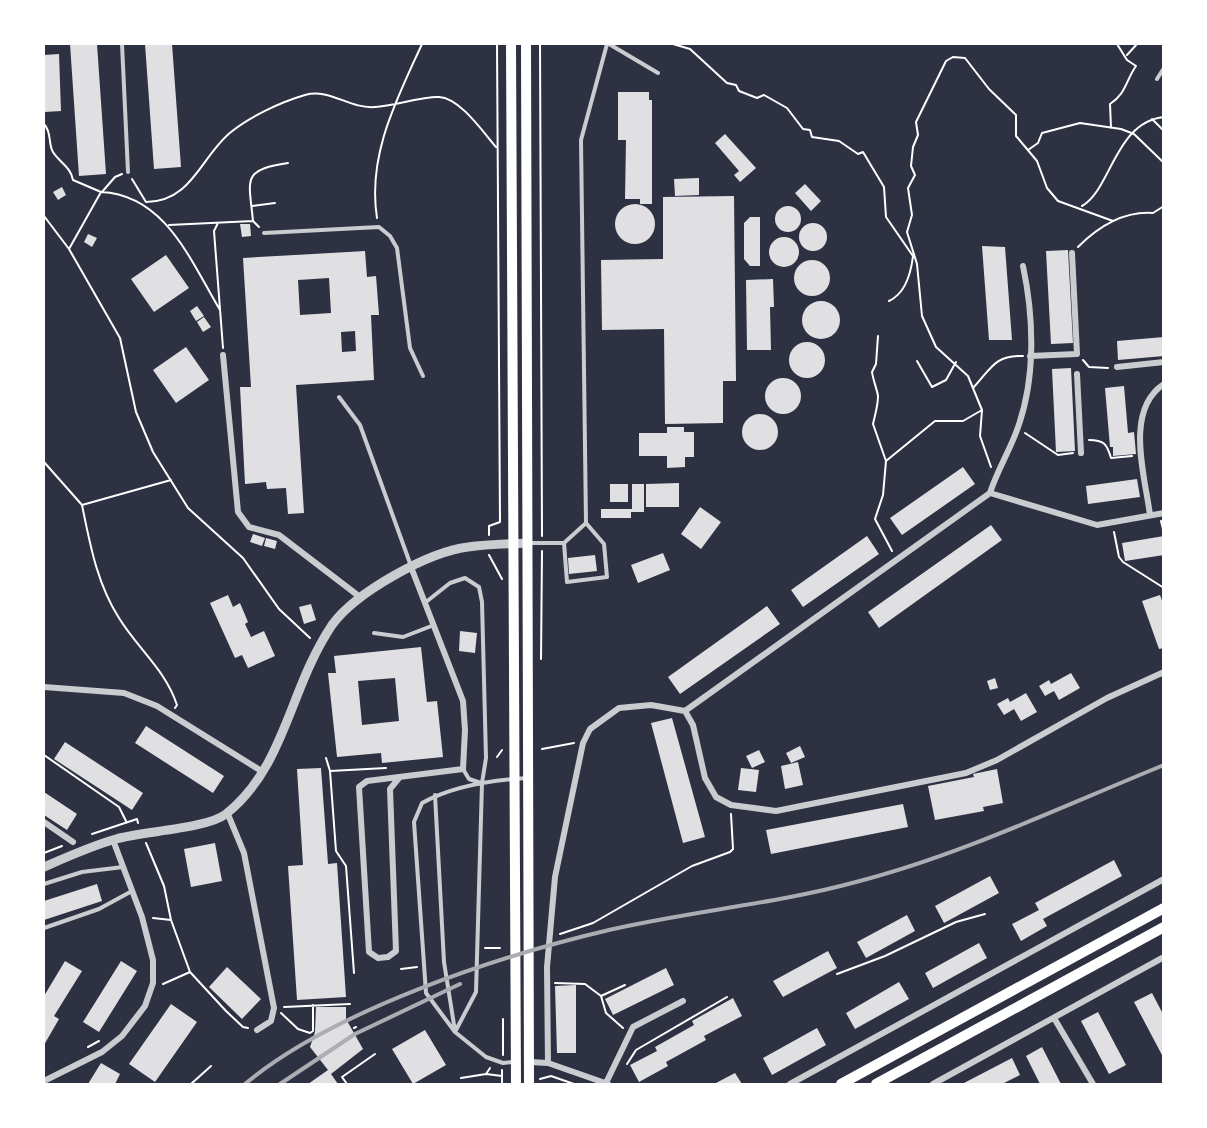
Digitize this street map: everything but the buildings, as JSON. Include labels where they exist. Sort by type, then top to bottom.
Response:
[{"type":"main road","points":[[511,44],[516,1084]]},
{"type":"main road","points":[[526,44],[529,1062],[533,1082]]},
{"type":"main road","points":[[841,1084],[1164,908]]},
{"type":"main road","points":[[876,1084],[1164,927]]},
{"type":"main road","points":[[515,1062],[529,1062]]},
{"type":"street","points":[[1030,356],[1077,354],[1072,253]]},
{"type":"street","points":[[548,1063],[549,935],[555,877],[583,743],[590,729],[620,708],[651,705],[685,711],[990,494],[996,475],[1017,430],[1025,404],[1030,356],[1030,302],[1023,266]]},
{"type":"street","points":[[223,355],[238,512],[249,527],[279,535],[360,597]]},
{"type":"street","points":[[1117,367],[1164,362]]},
{"type":"street","points":[[1077,374],[1081,453]]},
{"type":"street","points":[[1150,515],[1139,424],[1145,403],[1164,384]]},
{"type":"street","points":[[990,494],[1083,522],[1110,524],[1164,513]]},
{"type":"street","points":[[44,867],[113,840],[216,820],[227,812],[263,772],[286,729],[310,665],[321,645],[333,624],[360,597],[411,567],[453,550],[527,543]]},
{"type":"street","points":[[399,778],[390,789],[396,951],[388,957],[378,958],[369,952],[357,795],[359,787],[367,781],[463,769],[465,730],[463,701],[411,567]]},
{"type":"street","points":[[685,711],[693,725],[705,778],[716,797],[731,805],[776,811],[966,773],[996,760],[1107,698],[1164,672]]},
{"type":"street","points":[[44,687],[124,693],[157,706],[263,772]]},
{"type":"street","points":[[227,812],[244,853],[274,1008],[271,1021],[257,1030]]},
{"type":"street","points":[[44,822],[73,842]]},
{"type":"street","points":[[44,1081],[102,1052],[122,1036],[145,1006],[153,983],[153,960],[142,917],[113,840]]},
{"type":"street","points":[[790,1084],[1164,879]]},
{"type":"street","points":[[934,1084],[1163,958]]},
{"type":"street","points":[[529,1062],[548,1063],[607,1084],[633,1027],[683,1001]]},
{"type":"street","points":[[1054,1018],[1093,1084]]},
{"type":"lane","points":[[122,44],[128,172]]},
{"type":"lane","points":[[564,543],[567,582],[607,577],[604,544],[586,523],[581,140],[608,44],[658,73]]},
{"type":"lane","points":[[1157,79],[1164,68]]},
{"type":"lane","points":[[264,232],[379,227],[390,236],[397,248],[411,348],[423,376]]},
{"type":"lane","points":[[339,397],[360,425],[411,567]]},
{"type":"lane","points":[[527,543],[542,545],[564,543],[586,523]]},
{"type":"lane","points":[[426,602],[450,583],[465,578],[478,587],[482,602],[486,758],[482,783],[476,992],[455,1032]]},
{"type":"lane","points":[[374,633],[403,637],[435,625]]},
{"type":"lane","points":[[463,769],[470,778],[482,783]]},
{"type":"lane","points":[[515,1062],[503,1063],[486,1057],[455,1032],[426,993],[414,822],[422,802],[435,795],[482,783],[528,778]]},
{"type":"lane","points":[[435,795],[444,962],[455,1032]]},
{"type":"lane","points":[[44,884],[82,872],[123,867]]},
{"type":"lane","points":[[44,928],[99,909],[132,891]]},
{"type":"path","points":[[379,227],[375,181],[386,124],[422,44]]},
{"type":"path","points":[[497,44],[500,522],[489,526],[488,546],[489,557],[497,573]]},
{"type":"path","points":[[540,44],[542,545],[540,670]]},
{"type":"path","points":[[673,44],[690,49],[727,83],[736,85],[739,91],[757,98],[764,95],[787,108],[803,129],[810,130],[812,137],[839,141],[858,154],[863,152],[884,187],[886,217],[917,264],[922,316],[936,346],[956,362],[968,376],[973,388],[982,410],[980,436],[987,462],[996,475]]},
{"type":"path","points":[[1111,128],[1110,104],[1123,94],[1127,78],[1136,66],[1127,60],[1117,44]]},
{"type":"path","points":[[1125,56],[1137,44]]},
{"type":"path","points":[[890,301],[896,298],[909,280],[913,256],[906,232],[912,215],[908,188],[915,175],[911,166],[913,147],[918,135],[916,122],[946,61],[953,57],[965,58],[989,89],[1016,115],[1016,136],[1037,161],[1047,188],[1058,201],[1080,207],[1113,221]]},
{"type":"path","points":[[44,124],[48,128],[52,151],[72,173],[73,180],[101,192],[146,204],[174,196],[187,188],[231,132],[285,102],[308,94],[328,94],[350,105],[372,108],[394,106],[440,96],[468,113],[496,147]]},
{"type":"path","points":[[1080,207],[1089,202],[1097,192],[1112,160],[1134,134],[1152,118],[1164,117]]},
{"type":"path","points":[[1152,118],[1164,131]]},
{"type":"path","points":[[1028,150],[1038,143],[1042,134],[1080,123],[1134,134],[1164,163]]},
{"type":"path","points":[[264,232],[253,221],[249,183],[262,166],[288,163]]},
{"type":"path","points":[[69,249],[101,192],[115,177],[128,172],[146,204],[169,225],[219,310]]},
{"type":"path","points":[[252,206],[275,203]]},
{"type":"path","points":[[1072,253],[1113,221],[1135,212],[1153,213],[1164,206]]},
{"type":"path","points":[[44,216],[69,249],[120,338],[136,412],[153,452],[188,508],[243,558],[279,609],[310,638]]},
{"type":"path","points":[[169,225],[253,221]]},
{"type":"path","points":[[218,223],[214,231],[223,355]]},
{"type":"path","points":[[878,336],[876,364],[872,372],[878,396],[875,402],[878,414],[873,424],[886,461],[883,495],[874,519],[879,532],[898,559]]},
{"type":"path","points":[[1077,354],[1089,367],[1117,367]]},
{"type":"path","points":[[973,388],[993,364],[1002,358],[1008,355],[1030,356]]},
{"type":"path","points":[[917,361],[932,387],[946,380],[956,362]]},
{"type":"path","points":[[886,461],[935,421],[963,421],[982,410]]},
{"type":"path","points":[[1017,430],[1034,437],[1058,455],[1081,453]]},
{"type":"path","points":[[1080,440],[1102,441],[1107,445],[1111,458],[1143,455]]},
{"type":"path","points":[[44,462],[82,505],[93,561],[118,617],[170,684],[177,705],[171,714]]},
{"type":"path","points":[[82,505],[171,480]]},
{"type":"path","points":[[1110,524],[1116,536],[1119,557],[1123,562],[1164,588]]},
{"type":"path","points":[[542,749],[583,743]]},
{"type":"path","points":[[496,756],[502,750]]},
{"type":"path","points":[[44,755],[118,807],[125,815],[126,822],[113,840]]},
{"type":"path","points":[[326,758],[330,771]]},
{"type":"path","points":[[549,935],[592,923],[692,866],[730,852],[733,849],[731,820]]},
{"type":"path","points":[[144,839],[164,886],[171,920],[190,972],[208,994],[243,1027]]},
{"type":"path","points":[[837,974],[885,956],[956,922],[986,914]]},
{"type":"path","points":[[142,917],[171,920]]},
{"type":"path","points":[[401,969],[424,966]]},
{"type":"path","points":[[165,985],[190,972]]},
{"type":"path","points":[[553,991],[554,983],[574,982],[592,987],[601,996],[606,1013],[625,1029],[621,1038]]},
{"type":"path","points":[[601,996],[625,985]]},
{"type":"path","points":[[613,1070],[622,1071],[636,1050],[728,997]]},
{"type":"path","points":[[274,1008],[350,1004]]},
{"type":"path","points":[[274,1008],[298,1029],[309,1033],[313,1031],[313,1005]]},
{"type":"path","points":[[88,1047],[107,1037]]},
{"type":"path","points":[[347,1084],[342,1077],[375,1054]]},
{"type":"path","points":[[192,1084],[211,1066]]},
{"type":"path","points":[[461,1078],[486,1074],[502,1076]]},
{"type":"path","points":[[533,1082],[550,1076],[574,1084]]},
{"type":"railway","points":[[245,1084],[281,1057],[323,1033],[418,989],[468,971],[609,930],[825,890],[895,871],[973,844],[1164,765]]},
{"type":"railway","points":[[280,1084],[355,1034],[460,984]]}]
